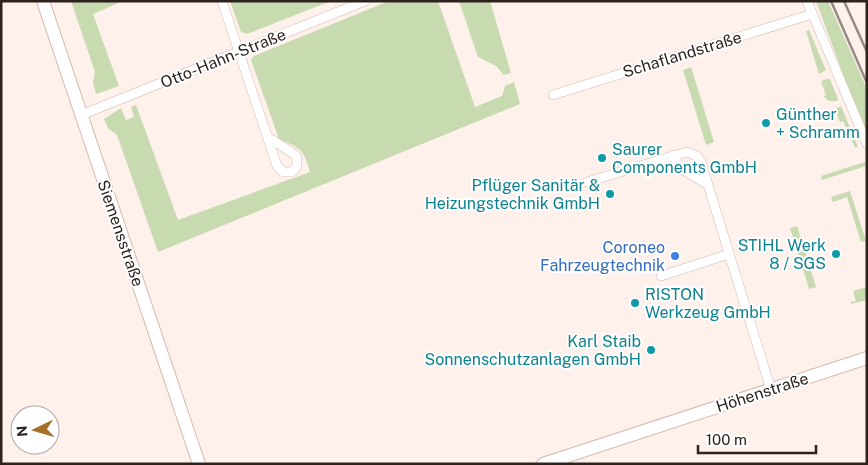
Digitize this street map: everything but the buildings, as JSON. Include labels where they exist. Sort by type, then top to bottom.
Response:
[{"type":"main road","name":"Siemensstraße","points":[[43,1],[199,464]]},
{"type":"main road","name":"Höhenstraße","points":[[543,464],[867,358]]},
{"type":"street","points":[[222,1],[268,137]]},
{"type":"street","name":"Otto-Hahn-Straße","points":[[81,115],[365,1]]},
{"type":"street","points":[[807,1],[867,144]]},
{"type":"street","name":"Schaflandstraße","points":[[553,95],[812,14]]},
{"type":"street","points":[[587,182],[687,152],[697,156],[701,162],[771,390]]},
{"type":"street","points":[[673,156],[680,168],[708,185]]},
{"type":"street","points":[[661,276],[729,254]]},
{"type":"green space","points":[[71,1],[123,1],[93,14],[119,86],[96,94],[93,83],[95,72]]},
{"type":"green space","points":[[230,1],[331,1],[247,34],[241,32]]},
{"type":"green space","points":[[389,1],[438,1],[475,107],[502,96],[505,86],[514,82],[520,104],[158,252],[117,135],[108,128],[104,119],[121,108],[126,120],[134,117],[131,107],[136,105],[178,220],[310,172],[306,158],[300,150],[279,139],[251,60],[254,56]]},
{"type":"green space","points":[[459,1],[490,1],[511,73],[504,75],[496,66],[478,57]]},
{"type":"green space","points":[[816,1],[828,1],[867,89],[867,134],[847,85]]},
{"type":"green space","points":[[809,30],[826,70],[819,74],[806,31]]},
{"type":"green space","points":[[691,67],[714,142],[706,145],[683,70]]},
{"type":"green space","points":[[830,79],[838,99],[837,101],[829,101],[824,96],[826,95],[821,81]]},
{"type":"green space","points":[[841,106],[858,147],[855,148],[843,121],[840,122],[835,109]]},
{"type":"green space","points":[[865,162],[866,166],[822,180],[821,176]]},
{"type":"green space","points":[[850,191],[866,241],[861,242],[847,197],[833,202],[831,197]]},
{"type":"green space","points":[[797,226],[808,261],[801,264],[790,228]]},
{"type":"green space","points":[[809,264],[816,287],[809,289],[802,266]]},
{"type":"green space","points":[[867,287],[867,300],[851,304],[851,302],[856,301],[853,291]]},
{"type":"railway","points":[[831,1],[867,83]]},
{"type":"railway","points":[[844,1],[867,52]]},
{"type":"place","name":"Günther + Schramm","points":[[766,123]]},
{"type":"place","name":"Saurer Components GmbH","points":[[602,158]]},
{"type":"place","name":"Pflüger Sanitär & Heizungstechnik GmbH","points":[[610,194]]},
{"type":"place","name":"STIHL Werk 8 / SGS","points":[[836,254]]},
{"type":"place","name":"Coroneo Fahrzeugtechnik","points":[[675,256]]},
{"type":"place","name":"RISTON Werkzeug GmbH","points":[[635,303]]},
{"type":"place","name":"Karl Staib Sonnenschutzanlagen GmbH","points":[[651,350]]}]
